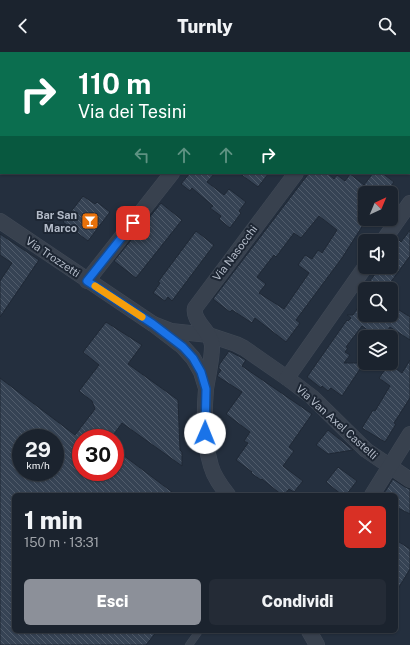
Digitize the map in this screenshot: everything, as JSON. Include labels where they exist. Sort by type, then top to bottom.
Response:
[{"type":"street","points":[[87,281],[171,174]]},
{"type":"street","name":"Via Nasocchi","points":[[209,335],[195,316],[194,311],[196,305],[295,174]]},
{"type":"street","points":[[388,234],[410,203]]},
{"type":"street","name":"Via Trozzetti","points":[[0,221],[153,324],[183,347],[193,358],[201,372],[206,389]]},
{"type":"street","points":[[287,378],[360,274]]},
{"type":"street","name":"Via Van Axel Castelli","points":[[153,324],[171,331],[209,335],[240,346],[287,378],[323,408],[366,450],[410,480]]},
{"type":"street","name":"Via Trozzetti","points":[[209,335],[212,345],[206,389],[205,433],[211,467],[217,480],[227,493]]},
{"type":"street","points":[[373,493],[410,434]]},
{"type":"street","points":[[311,633],[317,645]]},
{"type":"lane","points":[[189,645],[198,633]]},
{"type":"building","points":[[189,174],[214,174],[207,182],[224,195],[229,189],[246,202],[239,211],[241,213],[230,228],[219,219],[221,216],[210,208],[213,206],[192,188],[190,191],[181,184]]},
{"type":"building","points":[[240,174],[268,174],[258,187]]},
{"type":"building","points":[[308,174],[328,174],[334,179],[337,175],[345,181],[350,174],[364,185],[372,174],[383,174],[394,182],[391,186],[358,186],[358,226],[362,226],[342,258],[296,320],[300,323],[286,342],[255,318],[252,323],[232,310],[230,312],[213,299]],"holes":[[[319,216],[337,230],[322,253],[318,250],[312,259],[305,255],[298,265],[309,273],[284,309],[259,293],[266,284],[257,277],[274,255],[276,257],[294,233],[301,238]]]},
{"type":"building","points":[[83,196],[95,204],[97,202],[110,212],[88,241],[63,222]]},
{"type":"building","points":[[161,203],[182,220],[136,278],[114,261]]},
{"type":"building","points":[[410,230],[410,256],[398,272],[398,239],[401,242]]},
{"type":"building","points":[[196,231],[214,245],[172,301],[168,297],[165,301],[153,293],[160,283],[158,282]]},
{"type":"building","points":[[0,234],[39,260],[0,317],[0,281],[12,263],[0,255]]},
{"type":"building","points":[[375,274],[397,274],[391,282],[370,281]]},
{"type":"building","points":[[358,308],[358,322],[398,322],[398,309],[410,317],[410,340],[398,332],[398,330],[390,327],[388,330],[368,330],[362,326],[346,347],[348,348],[345,352],[350,355],[344,363],[358,363],[358,370],[359,370],[342,396],[331,388],[328,391],[322,386],[321,388],[307,377],[347,320],[348,321],[351,318],[347,315],[353,315]]},
{"type":"building","points":[[106,322],[142,345],[128,364],[178,400],[182,466],[122,423],[118,429],[80,429],[95,409],[92,401],[79,391],[99,365],[83,352]]},
{"type":"building","points":[[229,351],[246,360],[242,366],[312,414],[289,447],[294,451],[283,466],[303,481],[294,492],[289,489],[286,493],[280,493],[262,479],[261,480],[251,473],[252,472],[236,460],[248,443],[244,441],[250,432],[226,414],[242,392],[217,376],[221,370],[219,369],[219,365]]},
{"type":"building","points":[[410,360],[410,398],[394,423],[396,424],[385,442],[362,428],[373,410],[375,411],[390,386],[379,378],[385,370],[398,370],[402,373]]},
{"type":"building","points":[[0,378],[72,433],[72,481],[124,481],[124,456],[173,493],[12,493],[12,633],[155,633],[146,645],[0,645]]},
{"type":"building","points":[[328,430],[353,450],[328,454],[316,445]]},
{"type":"building","points":[[338,467],[357,481],[348,493],[340,493],[326,482]]},
{"type":"building","points":[[393,479],[410,489],[410,514],[398,508],[398,493],[384,493]]},
{"type":"building","points":[[398,541],[410,549],[410,569],[398,589]]},
{"type":"slow traffic","points":[[95,286],[142,317]]},
{"type":"place","name":"Bar San Marco","points":[[90,221]]},
{"type":"route","points":[[133,223],[87,281],[153,324],[183,347],[193,358],[201,372],[206,389],[205,433]]}]
